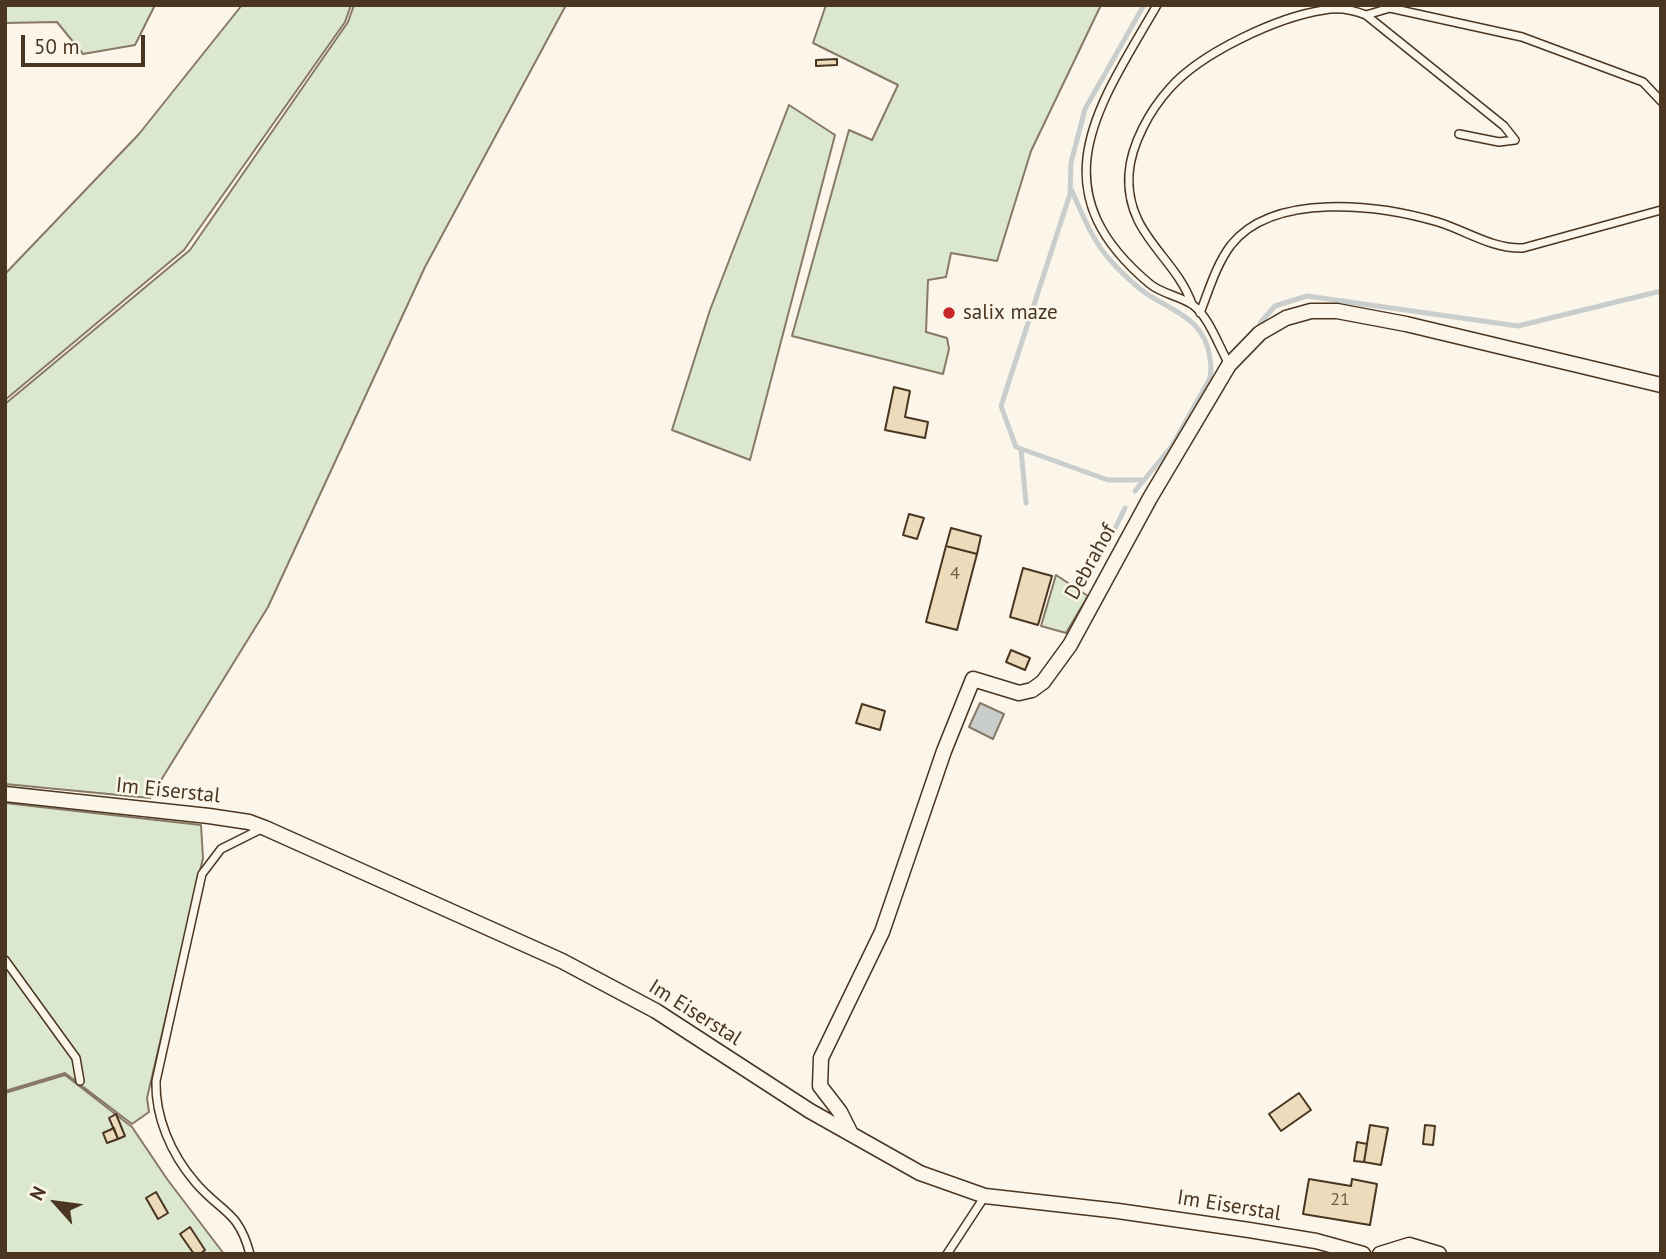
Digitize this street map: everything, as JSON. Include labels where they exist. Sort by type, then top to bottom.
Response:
[{"type":"street","name":"Debrahof","points":[[850,1133],[840,1112],[820,1086],[821,1058],[882,932],[944,751],[973,679],[1019,693],[1032,690],[1043,682],[1070,645],[1150,498],[1229,365],[1260,333],[1286,318],[1311,311],[1337,311],[1406,324],[1661,385]]},
{"type":"street","name":"Im Eiserstal","points":[[5,794],[209,816],[249,822],[265,828],[562,961],[656,1011],[810,1111],[920,1173],[985,1196],[1250,1230],[1325,1243],[1363,1254]]},
{"type":"street","points":[[1380,1254],[1409,1245],[1438,1254]]},
{"type":"lane","points":[[1157,5],[1100,103],[1092,127],[1086,170],[1090,201],[1113,247],[1152,285],[1192,304]]},
{"type":"lane","points":[[1366,15],[1390,8],[1522,37],[1643,82],[1661,101]]},
{"type":"lane","points":[[1229,365],[1200,313],[1192,304],[1187,290],[1145,235],[1132,208],[1129,173],[1143,127],[1170,88],[1210,56],[1273,25],[1325,9],[1351,10],[1366,15],[1504,126],[1515,140],[1499,142],[1459,134]]},
{"type":"lane","points":[[1200,313],[1217,268],[1232,244],[1271,217],[1304,208],[1349,207],[1427,220],[1506,249],[1523,248],[1661,210]]},
{"type":"lane","points":[[250,1254],[243,1230],[236,1219],[194,1181],[158,1118],[155,1105],[156,1082],[202,874],[221,849],[265,828]]},
{"type":"lane","points":[[5,960],[76,1058],[80,1081]]},
{"type":"lane","points":[[947,1254],[985,1196]]},
{"type":"green space","points":[[5,5],[155,5],[135,45],[83,54],[57,22],[5,23]]},
{"type":"green space","points":[[242,5],[351,5],[345,22],[184,250],[5,400],[5,274],[139,134]]},
{"type":"green space","points":[[354,5],[566,5],[425,267],[268,607],[150,798],[5,784],[5,404],[190,250],[348,22]]},
{"type":"green space","points":[[826,5],[1101,5],[1031,151],[997,261],[951,253],[946,277],[928,280],[926,332],[947,338],[949,349],[943,374],[792,336],[849,130],[872,140],[898,85],[813,43]]},
{"type":"green space","points":[[789,105],[835,135],[750,460],[672,430],[710,310]]},
{"type":"green space","points":[[1056,575],[1088,596],[1066,633],[1041,626]]},
{"type":"green space","points":[[5,803],[201,825],[203,858],[147,1098],[149,1112],[132,1124],[65,1073],[5,1091]]},
{"type":"green space","points":[[65,1075],[132,1127],[167,1179],[224,1254],[5,1254],[5,1093]]},
{"type":"shaded area","points":[[980,703],[1004,714],[993,739],[969,727]]},
{"type":"building","points":[[837,59],[837,65],[816,66],[816,60]]},
{"type":"building","points":[[894,387],[910,391],[905,417],[928,422],[925,438],[885,430]]},
{"type":"building","points":[[909,514],[924,518],[917,539],[903,535]]},
{"type":"building","points":[[951,528],[981,536],[977,554],[946,546]]},
{"type":"building","points":[[946,546],[977,554],[957,630],[926,622]]},
{"type":"building","points":[[1023,568],[1052,576],[1038,625],[1010,617]]},
{"type":"building","points":[[1011,650],[1030,658],[1025,670],[1006,662]]},
{"type":"building","points":[[862,704],[885,711],[880,730],[856,723]]},
{"type":"building","points":[[1299,1093],[1311,1110],[1281,1131],[1269,1114]]},
{"type":"building","points":[[116,1114],[125,1136],[118,1139],[109,1118]]},
{"type":"building","points":[[1370,1125],[1388,1128],[1381,1165],[1364,1162]]},
{"type":"building","points":[[1425,1125],[1435,1126],[1433,1145],[1423,1144]]},
{"type":"building","points":[[114,1128],[118,1139],[107,1143],[103,1133]]},
{"type":"building","points":[[1357,1142],[1367,1144],[1364,1162],[1354,1161]]},
{"type":"building","points":[[1309,1179],[1351,1186],[1352,1179],[1377,1184],[1370,1225],[1303,1214]]},
{"type":"building","points":[[156,1192],[168,1213],[158,1219],[146,1198]]},
{"type":"building","points":[[190,1227],[205,1250],[200,1254],[194,1254],[180,1234]]},
{"type":"waterway","points":[[1143,480],[1108,480],[1016,447],[1001,406],[1070,194],[1071,163],[1085,109],[1144,5]]},
{"type":"waterway","points":[[1071,189],[1083,217],[1110,260],[1145,292],[1197,327],[1207,346],[1211,367],[1209,380],[1172,446],[1135,491]]},
{"type":"waterway","points":[[1260,323],[1275,306],[1307,296],[1518,326],[1661,291]]},
{"type":"waterway","points":[[1021,449],[1026,503]]},
{"type":"waterway","points":[[1107,545],[1125,508]]},
{"type":"place","name":"salix maze","points":[[949,313]]}]
